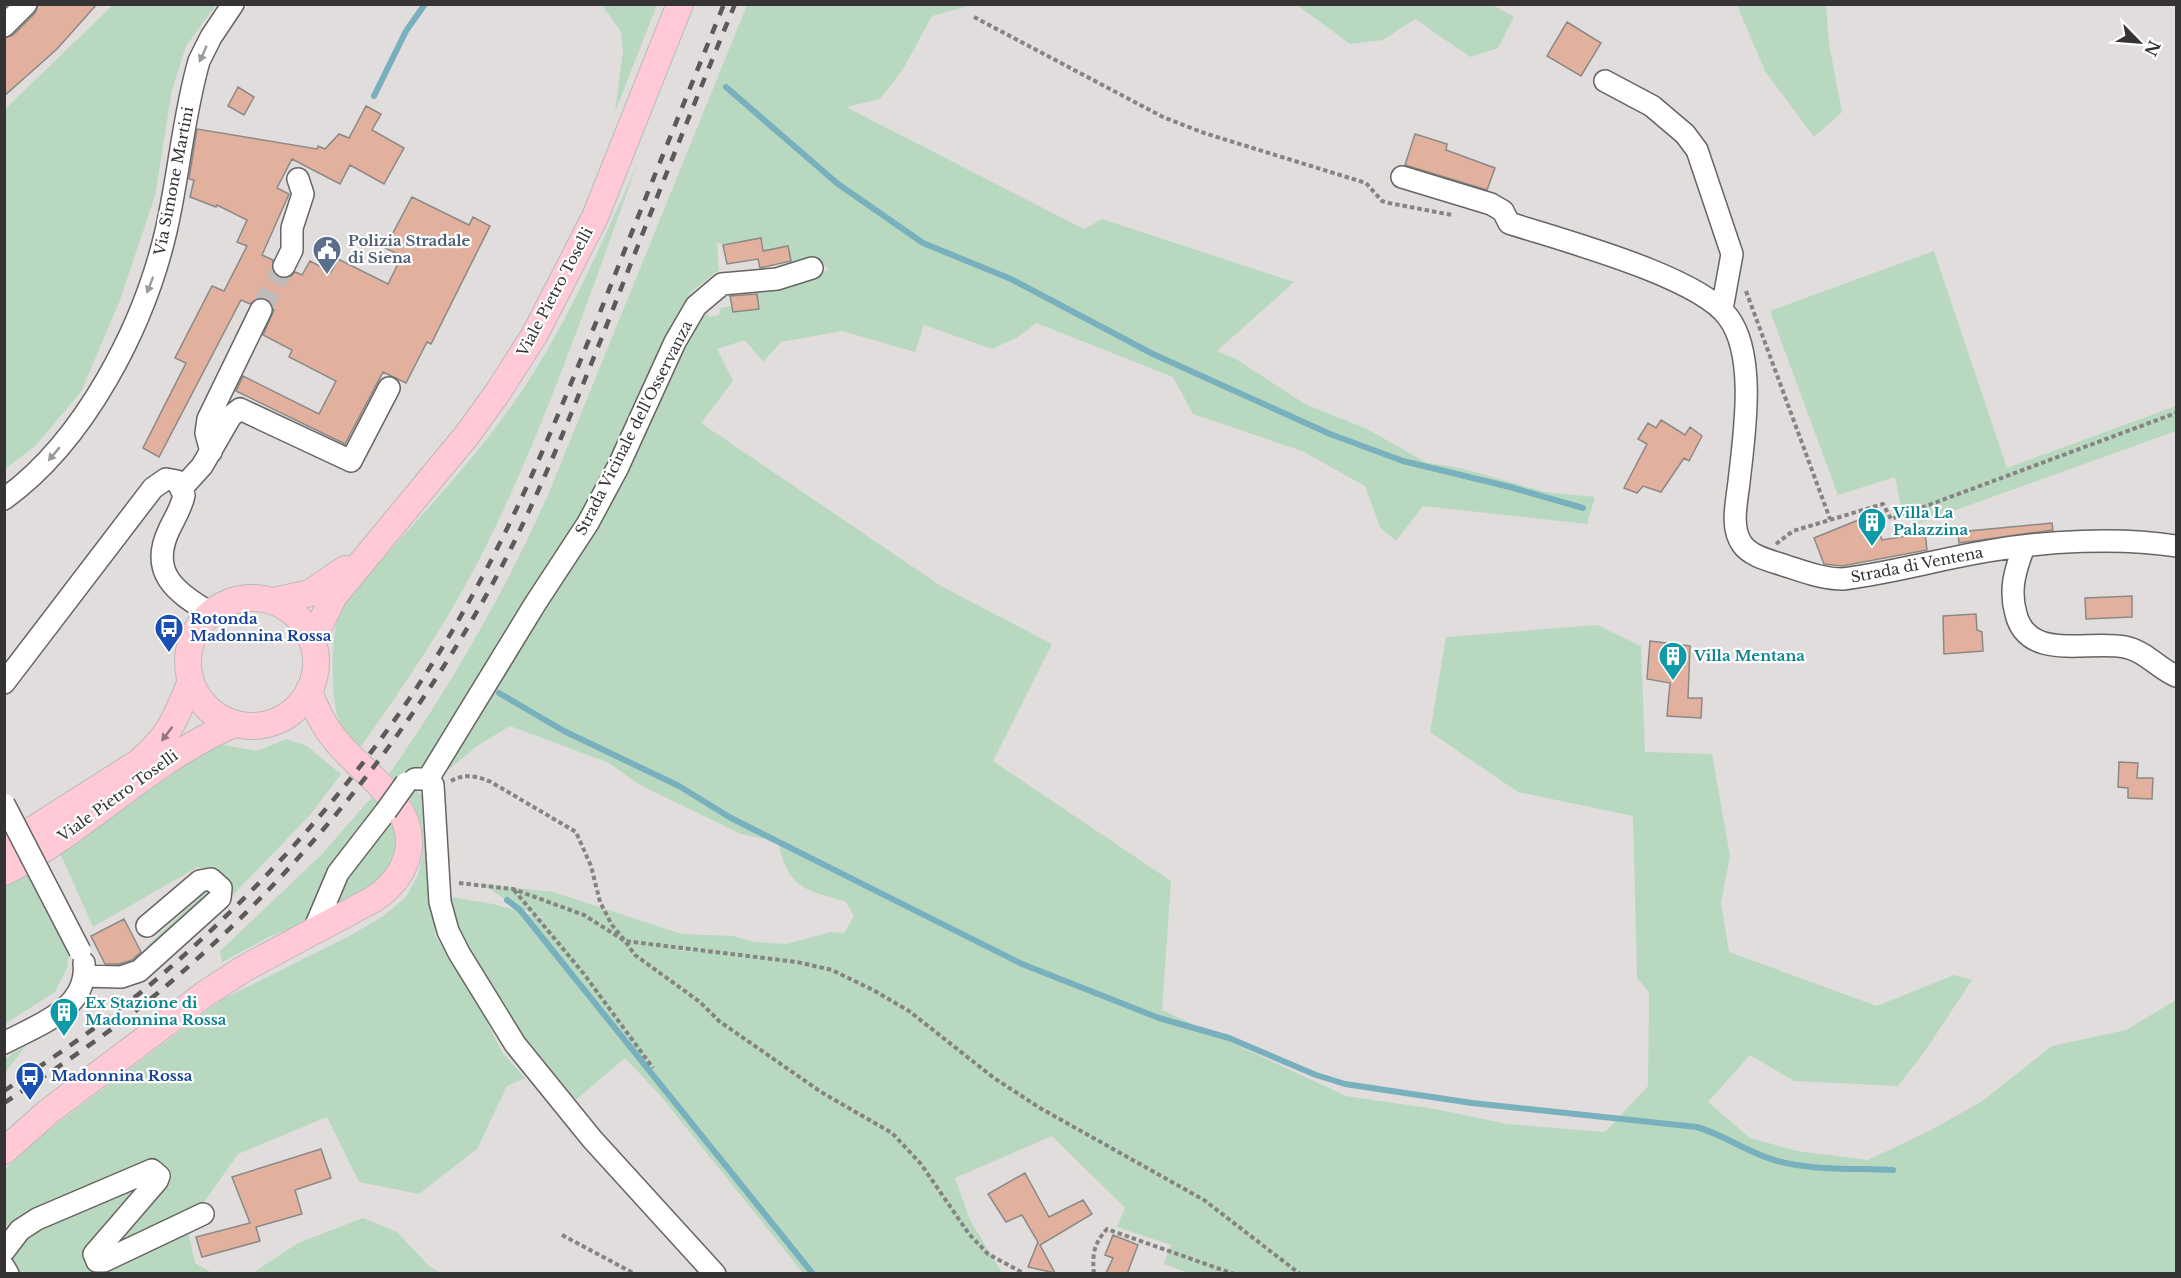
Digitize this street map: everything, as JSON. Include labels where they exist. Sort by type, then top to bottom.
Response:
[{"type":"main road","name":"Viale Pietro Toselli","points":[[312,641],[334,596],[482,415],[548,311],[595,217],[680,4]]},
{"type":"main road","name":"Viale Pietro Toselli","points":[[4,848],[139,762],[157,746],[172,728],[190,681],[191,642],[195,630],[209,612],[224,603],[244,597],[274,601],[303,596],[318,589],[374,547]]},
{"type":"main road","name":"Viale Pietro Toselli","points":[[274,601],[299,618],[312,641],[314,670],[309,690]]},
{"type":"main road","points":[[190,681],[196,693],[210,710],[234,724],[256,728],[281,720],[297,707],[309,690]]},
{"type":"main road","points":[[4,1151],[48,1112],[204,994],[245,968],[388,889],[402,869],[409,848],[407,824],[398,807],[336,742],[317,711],[309,690]]},
{"type":"main road","points":[[281,720],[310,729],[336,742]]},
{"type":"main road","name":"Viale Pietro Toselli","points":[[4,872],[48,846],[179,752],[234,724]]},
{"type":"street","points":[[4,26],[26,4]]},
{"type":"street","name":"Via Simone Martini","points":[[4,499],[42,468],[68,437],[96,397],[126,339],[151,283],[165,239],[199,61],[233,4]]},
{"type":"street","points":[[1605,81],[1652,106],[1685,134],[1697,150],[1732,254],[1722,309]]},
{"type":"street","name":"Strada di Ventena","points":[[1402,177],[1491,204],[1503,211],[1509,223],[1673,279],[1704,294],[1722,309],[1738,336],[1745,378],[1736,529],[1746,548],[1770,560],[1817,576],[1844,579],[1990,551],[2099,543],[2176,546]]},
{"type":"street","points":[[284,266],[292,250],[292,228],[303,194],[298,179]]},
{"type":"street","name":"Strada Vicinale dell'Osservanza","points":[[431,785],[535,604],[588,523],[618,467],[671,351],[696,306],[722,284],[777,279],[812,268]]},
{"type":"street","points":[[211,452],[206,433],[208,419],[261,310]]},
{"type":"street","points":[[182,488],[195,476],[231,416],[243,409],[351,461],[389,388]]},
{"type":"street","points":[[4,683],[153,488],[166,479],[177,482],[182,488],[183,501],[162,548],[161,566],[171,583],[209,612]]},
{"type":"street","points":[[2024,548],[2012,593],[2017,619],[2029,638],[2049,645],[2123,647],[2139,651],[2176,676]]},
{"type":"street","points":[[313,932],[338,873],[406,783],[415,779],[431,785],[437,880],[445,920],[453,940],[515,1044],[592,1139],[715,1274]]},
{"type":"street","points":[[4,804],[80,951],[84,976],[79,992],[71,1004],[4,1043]]},
{"type":"street","points":[[84,976],[121,977],[139,971],[220,898],[221,888],[211,879],[200,881],[147,926]]},
{"type":"street","points":[[4,1251],[20,1230],[37,1219],[152,1170],[159,1176],[157,1181],[94,1254],[97,1261],[104,1261],[203,1214]]},
{"type":"street","points":[[4,1267],[8,1274]]},
{"type":"path","points":[[974,17],[1163,117],[1204,133],[1366,183],[1378,197],[1389,203],[1464,216]]},
{"type":"path","points":[[1744,287],[1830,519]]},
{"type":"path","points":[[1770,560],[1778,540],[1786,534],[1883,504],[1891,519],[2176,413]]},
{"type":"path","points":[[431,785],[460,776],[477,776],[576,832],[591,866],[600,902],[612,925],[635,955],[693,997],[719,1021],[821,1092],[892,1133],[921,1164],[935,1187],[982,1247],[1000,1261],[1025,1274]]},
{"type":"path","points":[[437,880],[513,889],[584,915],[625,941],[797,962],[832,970],[909,1011],[994,1078],[1040,1108],[1204,1200],[1300,1274]]},
{"type":"path","points":[[513,889],[584,974],[653,1068]]},
{"type":"path","points":[[1094,1274],[1092,1256],[1097,1240],[1107,1229],[1234,1274]]},
{"type":"path","points":[[562,1235],[635,1274]]},
{"type":"green space","points":[[113,5],[216,5],[186,46],[172,90],[155,196],[120,300],[81,392],[35,446],[5,469],[5,109]]},
{"type":"green space","points":[[602,5],[657,5],[615,112],[623,50],[621,32]]},
{"type":"green space","points":[[747,5],[972,5],[932,16],[902,71],[880,99],[846,107],[1084,229],[1102,219],[1294,282],[1217,351],[1236,359],[1305,404],[1367,429],[1425,462],[1464,469],[1545,492],[1595,497],[1587,524],[1423,506],[1396,541],[1380,527],[1365,486],[1302,451],[1193,414],[1173,377],[1036,323],[1018,337],[992,349],[924,325],[915,352],[842,331],[781,342],[763,362],[745,340],[717,349],[733,381],[701,423],[941,586],[1052,644],[993,761],[1171,881],[1162,1010],[1346,1096],[1435,1109],[1507,1124],[1605,1132],[1648,1086],[1649,992],[1637,978],[1633,816],[1518,792],[1430,732],[1446,637],[1597,625],[1641,646],[1645,752],[1712,754],[1730,856],[1721,903],[1729,952],[1877,1006],[1954,975],[1972,980],[1925,1051],[1898,1086],[1794,1081],[1750,1055],[1708,1102],[1750,1138],[1797,1151],[1868,1160],[1927,1132],[1981,1102],[2052,1046],[2126,1030],[2176,1000],[2176,1273],[1188,1273],[1164,1264],[1171,1245],[1117,1227],[1125,1208],[1052,1136],[955,1178],[970,1220],[1002,1273],[803,1273],[660,1095],[625,1058],[572,1103],[517,1042],[453,929],[445,896],[493,904],[549,920],[517,907],[482,884],[553,892],[682,934],[733,936],[754,942],[786,944],[831,932],[844,933],[854,916],[846,902],[818,894],[793,878],[782,857],[778,842],[741,834],[638,784],[609,763],[510,726],[477,746],[441,776],[399,783],[389,774],[475,639],[548,495]],"holes":[[[761,238],[763,251],[788,246],[792,271],[814,256],[829,270],[756,290],[759,309],[733,312],[732,306],[721,308],[719,315],[709,317],[705,309],[686,304],[690,293],[719,270],[717,242],[723,245]]]},
{"type":"green space","points":[[1297,5],[1493,5],[1514,17],[1498,48],[1470,57],[1415,19],[1383,40],[1350,44]]},
{"type":"green space","points":[[1737,5],[1826,5],[1829,44],[1842,112],[1814,137],[1765,71]]},
{"type":"green space","points":[[637,165],[548,407],[507,502],[485,548],[442,626],[360,748],[342,727],[335,708],[334,646],[335,630],[341,607],[442,493],[513,404],[563,322]]},
{"type":"green space","points":[[1934,251],[2007,468],[2176,406],[2176,431],[1914,525],[1909,505],[1901,507],[1895,477],[1838,495],[1770,311]]},
{"type":"green space","points":[[286,739],[307,746],[341,774],[311,814],[231,897],[224,875],[198,867],[93,927],[60,853],[206,747],[219,744],[257,751]]},
{"type":"green space","points":[[415,790],[426,798],[435,935],[474,995],[502,1052],[525,1078],[507,1086],[477,1149],[419,1194],[359,1182],[327,1117],[238,1154],[187,1226],[195,1263],[212,1273],[5,1274],[4,1171],[9,1165],[39,1137],[223,999],[351,935],[383,916],[406,897],[418,875],[423,854],[422,826],[408,793]]},
{"type":"green space","points":[[371,798],[382,806],[305,924],[271,936],[222,962],[220,951],[322,854]]},
{"type":"green space","points":[[390,815],[400,840],[388,874],[338,908],[328,903]]},
{"type":"green space","points":[[29,873],[69,952],[67,968],[55,992],[5,1024],[4,884]]},
{"type":"green space","points":[[210,890],[213,893],[150,956],[146,947],[205,891]]},
{"type":"green space","points":[[27,1044],[5,1073],[5,1059]]},
{"type":"green space","points":[[363,1218],[397,1232],[430,1267],[442,1273],[241,1273],[254,1272],[298,1243]]},
{"type":"building","points":[[38,4],[97,4],[57,49],[4,96],[4,38],[13,35],[35,13]]},
{"type":"building","points":[[1567,22],[1601,43],[1581,76],[1547,56]]},
{"type":"building","points":[[238,87],[254,97],[244,115],[228,106]]},
{"type":"building","points":[[366,106],[381,114],[372,130],[404,148],[384,184],[350,165],[340,184],[292,159],[277,188],[289,194],[262,255],[273,260],[273,272],[279,278],[290,277],[295,272],[302,275],[310,261],[331,272],[338,259],[388,284],[402,256],[385,248],[412,197],[469,225],[473,217],[490,226],[431,344],[427,342],[406,383],[383,372],[345,444],[236,391],[243,376],[319,414],[336,381],[289,357],[292,350],[263,335],[274,310],[267,299],[260,297],[250,304],[241,300],[159,457],[143,448],[186,363],[175,358],[212,286],[224,291],[247,246],[237,242],[247,220],[217,205],[216,207],[190,197],[194,180],[189,179],[197,129],[317,149],[318,146],[325,149],[339,134],[349,138]]},
{"type":"building","points":[[1415,134],[1447,144],[1446,150],[1495,168],[1487,190],[1405,165]]},
{"type":"building","points":[[761,238],[763,251],[788,246],[791,261],[760,268],[758,259],[727,264],[723,245]]},
{"type":"building","points":[[757,294],[759,309],[733,312],[730,296]]},
{"type":"building","points":[[1661,420],[1685,435],[1690,427],[1702,436],[1689,461],[1684,458],[1661,492],[1643,486],[1637,493],[1624,488],[1647,444],[1638,439],[1648,423],[1656,428]]},
{"type":"building","name":"Villa La Palazzina","points":[[1873,514],[1882,540],[1925,533],[1927,550],[1842,566],[1824,564],[1814,538]]},
{"type":"building","points":[[2052,523],[2053,530],[1959,543],[1958,532]]},
{"type":"building","points":[[2132,596],[2132,617],[2086,619],[2085,598]]},
{"type":"building","points":[[1976,614],[1977,630],[1982,632],[1983,651],[1944,654],[1943,616]]},
{"type":"building","name":"Villa Mentana","points":[[1650,641],[1690,646],[1688,698],[1702,698],[1701,718],[1667,716],[1670,683],[1647,679]]},
{"type":"building","points":[[2119,762],[2138,763],[2137,778],[2153,778],[2152,799],[2128,798],[2128,788],[2118,787]]},
{"type":"building","points":[[124,919],[141,952],[132,960],[119,964],[105,964],[91,936]]},
{"type":"building","points":[[321,1149],[331,1178],[295,1190],[302,1214],[256,1227],[260,1241],[202,1257],[196,1237],[250,1223],[232,1177]]},
{"type":"building","points":[[1025,1173],[1049,1217],[1083,1200],[1092,1214],[1040,1245],[1055,1273],[1028,1267],[1038,1242],[1022,1215],[1006,1222],[988,1194]]},
{"type":"building","points":[[1113,1235],[1138,1245],[1127,1274],[1106,1273],[1113,1258],[1105,1255]]},
{"type":"waterway","points":[[374,96],[406,31],[425,4]]},
{"type":"waterway","points":[[726,87],[838,184],[923,243],[1011,279],[1153,354],[1330,434],[1403,461],[1510,487],[1583,508]]},
{"type":"waterway","points":[[499,693],[564,731],[679,786],[731,818],[1022,964],[1159,1018],[1229,1038],[1316,1075],[1345,1084],[1472,1103],[1697,1127],[1764,1157],[1788,1164],[1893,1170]]},
{"type":"waterway","points":[[507,900],[520,910],[813,1274]]},
{"type":"tunnel","points":[[261,310],[284,266]]},
{"type":"railway","points":[[4,1091],[128,1003],[194,946],[242,900],[331,802],[373,750],[411,696],[447,640],[479,583],[528,484],[599,315],[724,4]]},
{"type":"railway","points":[[4,1103],[57,1068],[143,1005],[244,915],[335,815],[417,707],[488,592],[536,496],[578,398],[735,4]]},
{"type":"place","name":"Polizia Stradale di Siena","points":[[327,276]]},
{"type":"place","name":"Villa La Palazzina","points":[[1872,548]]},
{"type":"place","name":"Rotonda Madonnina Rossa","points":[[169,654]]},
{"type":"place","name":"Villa Mentana","points":[[1673,682]]},
{"type":"place","name":"Ex Stazione di Madonnina Rossa","points":[[64,1038]]},
{"type":"place","name":"Madonnina Rossa","points":[[30,1102]]}]
